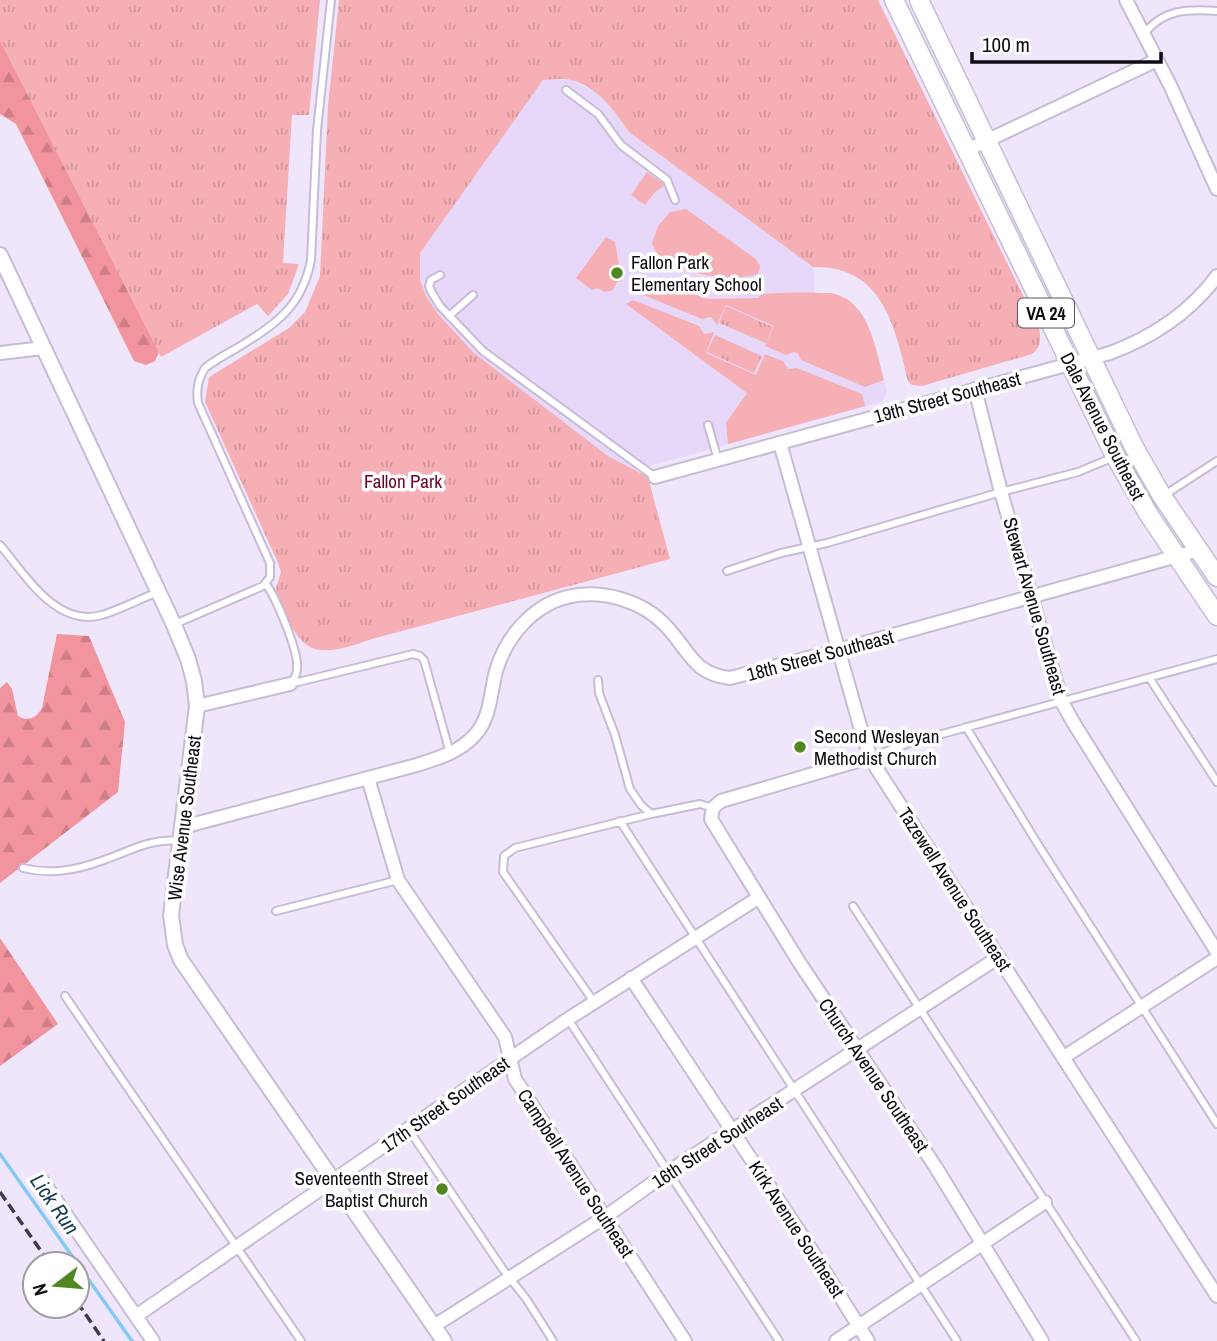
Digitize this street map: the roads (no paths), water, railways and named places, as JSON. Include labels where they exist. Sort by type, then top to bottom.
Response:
[{"type":"main road","name":"Dale Avenue Southeast","points":[[894,0],[1115,456],[1133,490],[1217,616]]},
{"type":"main road","name":"Dale Avenue Southeast","points":[[919,0],[1134,447],[1162,496],[1207,556],[1217,577]]},
{"type":"street","points":[[1126,0],[1217,189]]},
{"type":"street","points":[[967,150],[1157,60]]},
{"type":"street","name":"Wise Avenue Southeast","points":[[0,255],[174,625],[194,681],[197,706],[171,915],[171,930],[181,960],[444,1341]]},
{"type":"street","name":"19th Street Southeast","points":[[655,477],[1138,343],[1163,329],[1186,310],[1217,276]]},
{"type":"street","points":[[0,353],[43,348]]},
{"type":"street","name":"Stewart Avenue Southeast","points":[[975,389],[1001,492],[1062,702],[1217,952]]},
{"type":"street","name":"Tazewell Avenue Southeast","points":[[780,443],[871,757],[1217,1296]]},
{"type":"street","name":"18th Street Southeast","points":[[182,834],[417,765],[462,747],[481,727],[488,713],[496,670],[513,636],[535,612],[568,597],[600,595],[634,604],[664,624],[700,667],[718,676],[740,677],[1176,556],[1207,556]]},
{"type":"street","points":[[197,706],[290,684]]},
{"type":"street","points":[[713,807],[721,801],[871,757]]},
{"type":"street","name":"Campbell Avenue Southeast","points":[[368,778],[398,880],[505,1037],[515,1079],[685,1341]]},
{"type":"street","name":"Church Avenue Southeast","points":[[713,807],[711,819],[716,830],[935,1166],[1042,1341]]},
{"type":"street","name":"17th Street Southeast","points":[[136,1316],[568,1019],[758,898]]},
{"type":"street","name":"16th Street Southeast","points":[[434,1326],[605,1217],[668,1172],[999,957]]},
{"type":"street","points":[[1064,1057],[1217,958]]},
{"type":"street","name":"Kirk Avenue Southeast","points":[[631,978],[868,1341]]},
{"type":"street","points":[[42,1180],[153,1341]]},
{"type":"street","points":[[836,1341],[1045,1202]]},
{"type":"lane","points":[[174,625],[266,584],[270,577],[270,563],[198,403],[196,393],[205,368],[281,318],[303,290],[308,276],[317,130],[331,0]]},
{"type":"lane","points":[[1144,34],[1160,18],[1172,13],[1186,9],[1217,10]]},
{"type":"lane","points":[[566,90],[598,114],[621,145],[667,180],[675,200]]},
{"type":"lane","points":[[440,275],[430,280],[429,286],[449,316],[483,351],[655,477]]},
{"type":"lane","points":[[449,316],[473,295]]},
{"type":"lane","points":[[708,425],[718,460]]},
{"type":"lane","points":[[727,571],[759,558],[810,547],[1079,472],[1115,456]]},
{"type":"lane","points":[[1162,496],[1217,461]]},
{"type":"lane","points":[[0,545],[41,594],[63,611],[78,616],[100,615],[158,592]]},
{"type":"lane","points":[[266,584],[281,614],[297,660],[295,676],[290,684]]},
{"type":"lane","points":[[290,684],[413,654],[420,656],[424,660],[450,754]]},
{"type":"lane","points":[[871,757],[909,743],[1217,659]]},
{"type":"lane","points":[[1150,678],[1217,782]]},
{"type":"lane","points":[[597,680],[630,789],[651,814]]},
{"type":"lane","points":[[967,727],[1217,1124]]},
{"type":"lane","points":[[594,1002],[503,872],[504,856],[515,848],[620,821],[700,804],[713,807]]},
{"type":"lane","points":[[620,821],[749,1024],[957,1341]]},
{"type":"lane","points":[[23,868],[54,873],[103,861],[151,842],[182,834]]},
{"type":"lane","points":[[276,911],[398,880]]},
{"type":"lane","points":[[853,906],[1136,1341]]},
{"type":"lane","points":[[65,996],[301,1341]]},
{"type":"lane","points":[[568,1019],[779,1341]]},
{"type":"lane","points":[[409,1130],[553,1341]]},
{"type":"waterway","name":"Lick Run","points":[[0,1154],[132,1341]]},
{"type":"railway","points":[[0,1192],[40,1250]]},
{"type":"railway","points":[[89,1320],[104,1341]]},
{"type":"place","name":"Fallon Park Elementary School","points":[[617,273]]},
{"type":"place","name":"Second Wesleyan Methodist Church","points":[[800,747]]},
{"type":"place","name":"Seventeenth Street Baptist Church","points":[[442,1189]]},
{"type":"park label","name":"Fallon Park","points":[[403,481]]}]
